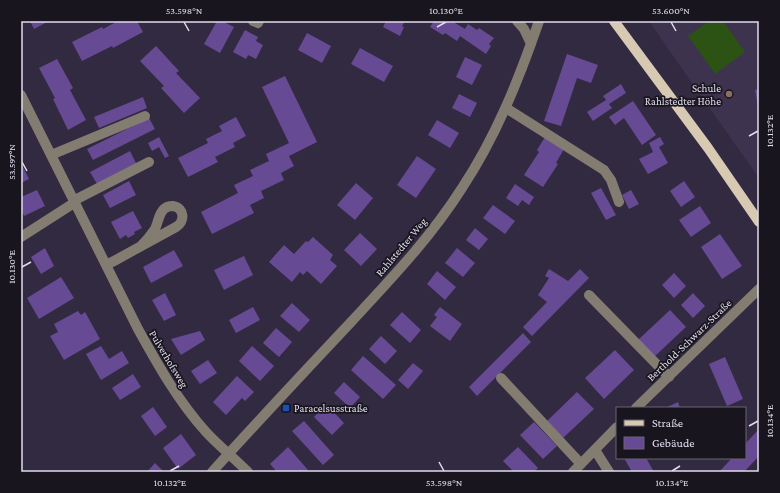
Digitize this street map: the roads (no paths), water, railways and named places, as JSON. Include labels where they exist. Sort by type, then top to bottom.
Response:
[{"type":"main road","points":[[614,21],[756,211],[759,222]]},
{"type":"street","points":[[253,21],[258,23],[259,21]]},
{"type":"street","points":[[517,21],[524,29],[531,44]]},
{"type":"street","name":"Rahlstedter Weg","points":[[212,472],[399,269],[439,221],[462,189],[506,108],[539,21]]},
{"type":"street","name":"Pulverhofsweg","points":[[21,95],[138,330],[172,389],[205,431],[229,454]]},
{"type":"street","points":[[506,108],[604,170],[611,180],[619,202]]},
{"type":"street","points":[[51,155],[146,116]]},
{"type":"street","points":[[21,236],[74,202],[148,162]]},
{"type":"street","points":[[106,265],[141,246]]},
{"type":"street","name":"Berthold-Schwarz-Straße","points":[[637,407],[759,289]]},
{"type":"street","points":[[588,296],[668,377]]},
{"type":"street","points":[[501,378],[581,464]]},
{"type":"street","points":[[573,472],[616,428]]},
{"type":"street","points":[[595,450],[610,472]]},
{"type":"street","points":[[229,454],[248,472]]},
{"type":"place","name":"Schule Rahlstedter Höhe","points":[[729,94]]},
{"type":"place","name":"Paracelsusstraße","points":[[286,408]]}]
